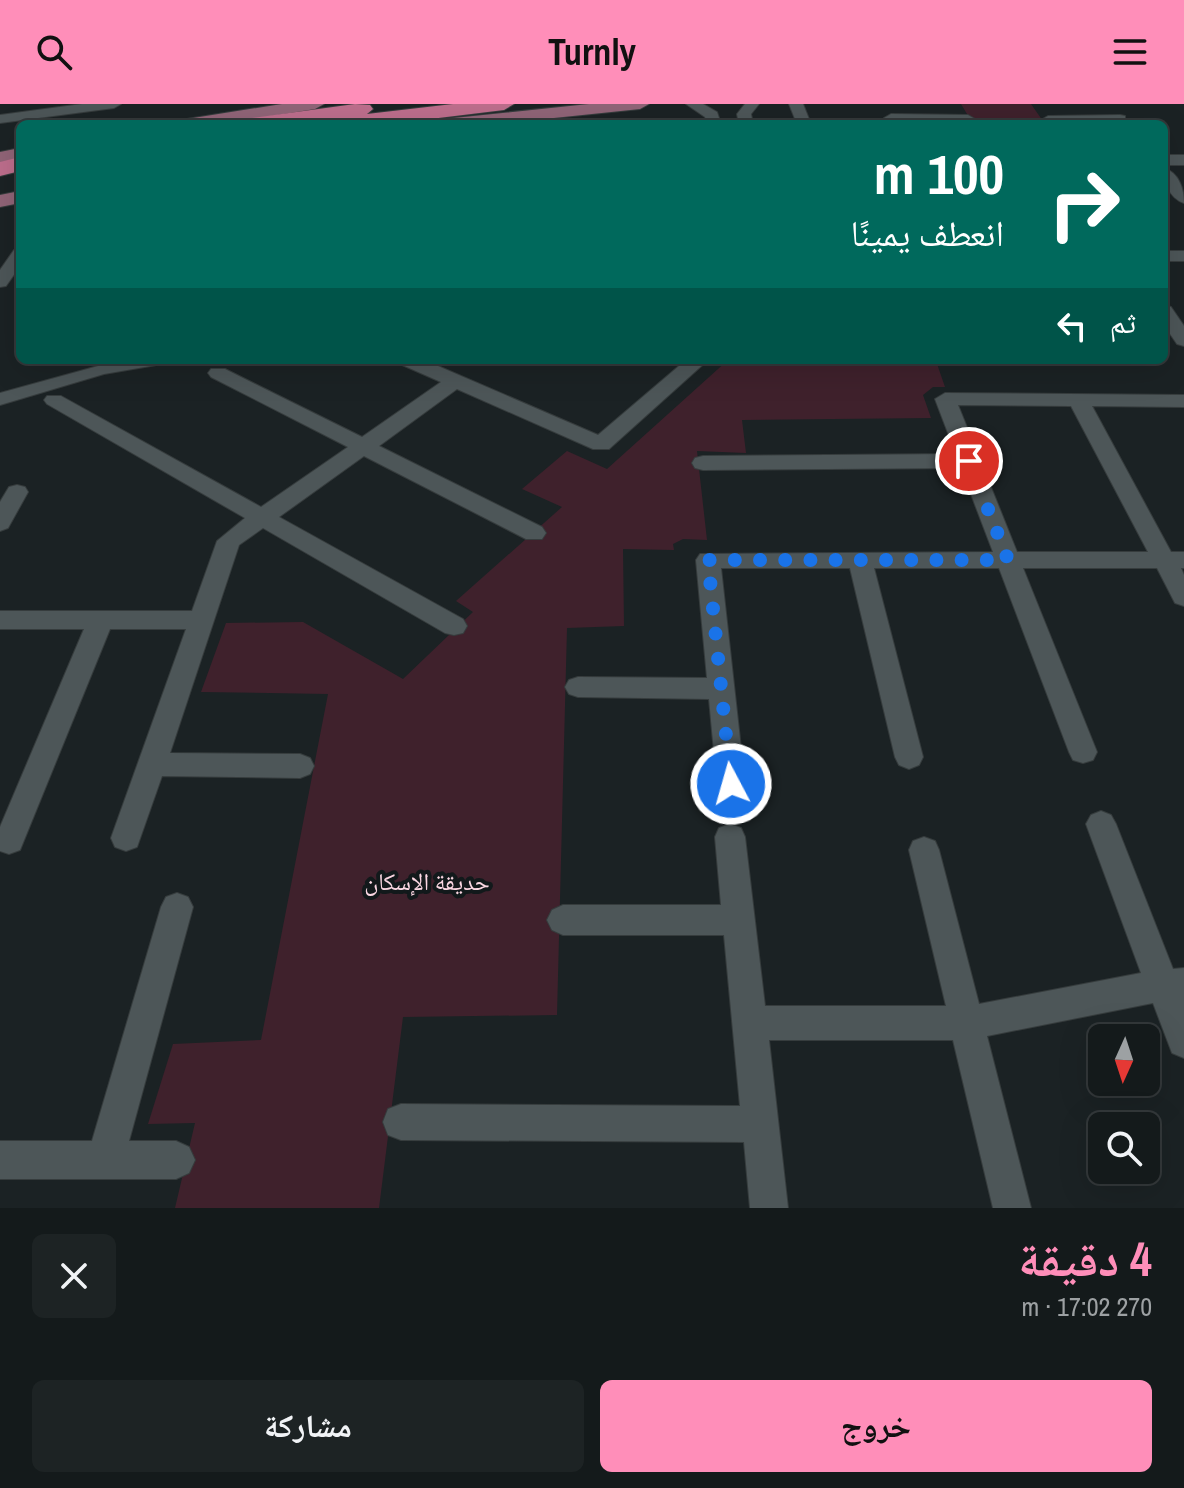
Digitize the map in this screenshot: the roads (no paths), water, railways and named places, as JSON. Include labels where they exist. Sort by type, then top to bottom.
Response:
[{"type":"highway","points":[[257,120],[346,104]]},
{"type":"highway","points":[[282,120],[402,104]]},
{"type":"highway","points":[[370,120],[504,104]]},
{"type":"highway","points":[[457,120],[528,114]]},
{"type":"main road","points":[[213,120],[315,104]]},
{"type":"main road","points":[[478,120],[640,104]]},
{"type":"street","points":[[7,114],[114,104]]},
{"type":"street","points":[[693,104],[712,115],[713,120]]},
{"type":"street","points":[[1107,104],[1120,120]]},
{"type":"street","points":[[930,120],[968,119]]},
{"type":"street","points":[[1168,178],[1184,198]]},
{"type":"street","points":[[0,282],[16,260]]},
{"type":"street","points":[[1168,318],[1184,340]]},
{"type":"street","points":[[0,382],[56,364]]},
{"type":"street","points":[[0,399],[101,369],[131,364]]},
{"type":"street","points":[[416,364],[601,444],[693,364]]},
{"type":"street","points":[[218,373],[534,533]]},
{"type":"street","points":[[126,838],[229,541],[456,381]]},
{"type":"street","points":[[1083,752],[945,399],[1184,401]]},
{"type":"street","points":[[54,400],[454,626]]},
{"type":"street","points":[[1078,400],[1174,560],[1184,597]]},
{"type":"street","points":[[703,463],[969,461]]},
{"type":"street","points":[[0,523],[17,492]]},
{"type":"street","points":[[731,784],[708,560],[1174,560]]},
{"type":"street","points":[[860,560],[909,757]]},
{"type":"street","points":[[0,620],[201,620]]},
{"type":"street","points":[[9,841],[101,620]]},
{"type":"street","points":[[578,687],[721,689]]},
{"type":"street","points":[[151,764],[300,766]]},
{"type":"street","points":[[1101,824],[1173,984],[1184,1041]]},
{"type":"street","points":[[730,837],[769,1208]]},
{"type":"street","points":[[924,850],[1012,1208]]},
{"type":"street","points":[[105,1160],[177,907]]},
{"type":"street","points":[[563,920],[739,920]]},
{"type":"street","points":[[749,1023],[966,1023],[1173,984]]},
{"type":"street","points":[[401,1122],[760,1124]]},
{"type":"street","points":[[0,1160],[176,1160]]},
{"type":"park label","name":"حديقة الإسكان","points":[[427,882]]}]
